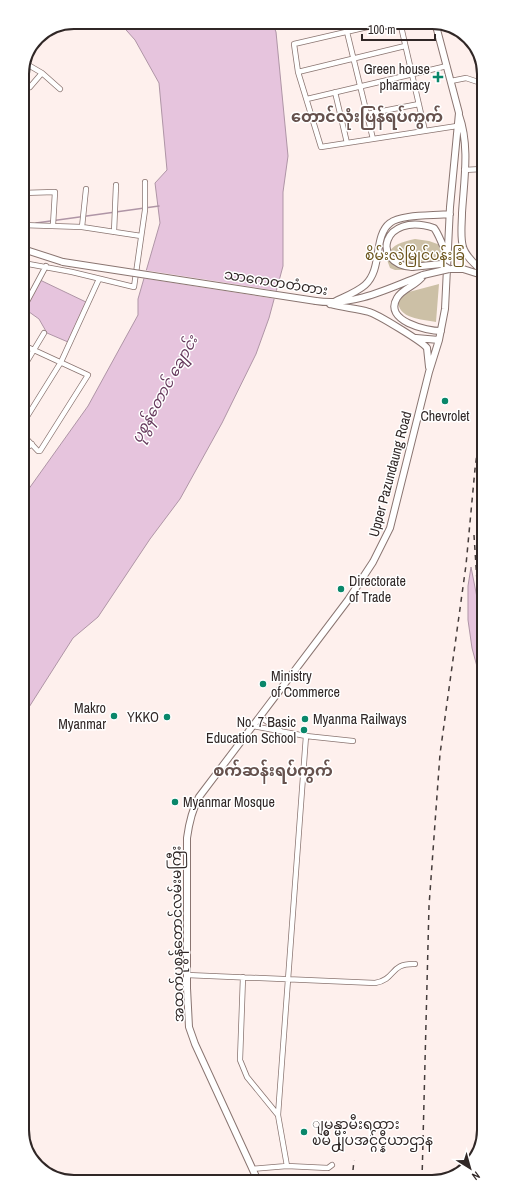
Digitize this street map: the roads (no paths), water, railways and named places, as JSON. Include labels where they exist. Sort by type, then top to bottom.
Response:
[{"type":"main road","points":[[437,29],[464,130],[466,148],[462,246],[470,259],[477,266]]},
{"type":"main road","points":[[416,338],[439,340],[442,331],[447,287],[447,252],[459,113]]},
{"type":"main road","points":[[330,304],[359,289],[371,278],[375,269],[383,233],[390,223],[402,218],[450,214]]},
{"type":"main road","points":[[447,252],[441,245],[438,234],[434,228],[417,224],[400,226],[395,229],[388,238],[387,252],[389,256],[398,264],[412,266],[441,264],[449,269]]},
{"type":"main road","name":"သာကေတတံတား","points":[[29,251],[63,262],[330,304],[360,298],[423,275],[449,269],[463,269],[477,273]]},
{"type":"main road","points":[[423,275],[416,283],[398,296],[395,309],[397,314],[407,323],[424,329],[442,331]]},
{"type":"main road","points":[[330,304],[369,312],[380,316],[397,329],[416,338],[427,348],[429,372]]},
{"type":"main road","name":"Upper Pazundaung Road","points":[[199,797],[348,600],[382,546],[390,528],[429,372],[439,340]]},
{"type":"main road","name":"အထက်ပုစွန်တောင်လမ်းမကြီး","points":[[199,797],[193,808],[187,838],[187,975],[189,1027],[195,1044],[252,1169]]},
{"type":"main road","points":[[252,1169],[255,1175]]},
{"type":"street","points":[[360,29],[294,44],[298,72],[321,147],[457,126]]},
{"type":"street","points":[[401,29],[425,131]]},
{"type":"street","points":[[347,32],[373,139]]},
{"type":"street","points":[[298,72],[405,46]]},
{"type":"street","points":[[30,66],[42,73],[60,89]]},
{"type":"street","points":[[307,99],[447,66]]},
{"type":"street","points":[[30,87],[42,73]]},
{"type":"street","points":[[452,81],[466,78],[477,81]]},
{"type":"street","points":[[335,92],[347,143]]},
{"type":"street","points":[[367,114],[419,104]]},
{"type":"street","points":[[464,170],[477,169]]},
{"type":"street","points":[[29,264],[46,266],[134,287],[145,210],[145,182]]},
{"type":"street","points":[[114,232],[116,185]]},
{"type":"street","points":[[82,227],[86,189]]},
{"type":"street","points":[[29,193],[55,192],[53,225]]},
{"type":"street","points":[[29,225],[82,227],[142,236]]},
{"type":"street","points":[[29,298],[46,266]]},
{"type":"street","points":[[29,413],[61,362],[99,279]]},
{"type":"street","points":[[29,358],[44,333]]},
{"type":"street","points":[[29,348],[88,375],[40,451],[29,441]]},
{"type":"street","points":[[260,717],[283,732]]},
{"type":"street","points":[[253,726],[306,736],[353,741]]},
{"type":"street","points":[[287,1166],[278,1115],[306,736]]},
{"type":"street","points":[[187,975],[288,978],[375,983],[388,979],[398,966],[403,963],[415,964]]},
{"type":"street","points":[[243,977],[240,1060],[247,1077],[260,1090],[278,1115]]},
{"type":"street","points":[[252,1169],[287,1166],[328,1168],[332,1165]]},
{"type":"water","name":"ပုစွန်တောင် ချောင်း","points":[[125,29],[275,29],[288,156],[283,192],[283,266],[269,318],[256,354],[222,423],[180,499],[150,539],[98,617],[73,638],[29,707],[29,489],[88,406],[138,315],[138,299],[160,223],[155,183],[167,170],[159,83],[135,40]]},
{"type":"water","points":[[40,280],[88,303],[68,342],[47,333],[39,319],[29,312],[29,301]]},
{"type":"water","points":[[471,567],[477,598],[477,667],[472,648],[468,620],[468,586]]},
{"type":"waterway","points":[[36,223],[159,206]]},
{"type":"railway","points":[[422,1175],[429,906],[440,754],[466,565],[477,454]]},
{"type":"railway","points":[[474,535],[477,581]]},
{"type":"railway","points":[[352,1175],[354,1160]]},
{"type":"place","name":"Green house pharmacy","points":[[438,77]]},
{"type":"place","name":"Chevrolet","points":[[445,401]]},
{"type":"place","name":"Directorate of Trade","points":[[341,589]]},
{"type":"place","name":"Ministry of Commerce","points":[[263,684]]},
{"type":"place","name":"Makro Myanmar","points":[[114,716]]},
{"type":"place","name":"YKKO","points":[[167,717]]},
{"type":"place","name":"Myanma Railways","points":[[305,719]]},
{"type":"place","name":"No. 7 Basic Education School","points":[[304,730]]},
{"type":"place","name":"Myanmar Mosque","points":[[175,802]]},
{"type":"place","name":"ျမန္မာ့မီးရထား ၿမိဳ႕ျပအင္ဂ်င္နီယာဌာန","points":[[304,1132]]},
{"type":"district","name":"တောင်လုံးပြန်ရပ်ကွက်","points":[[367,116]]},
{"type":"district","name":"စက်ဆန်းရပ်ကွက်","points":[[273,770]]},
{"type":"park label","name":"စိမ်းလဲ့မြိုင်ပန်းခြံ","points":[[415,255]]}]
